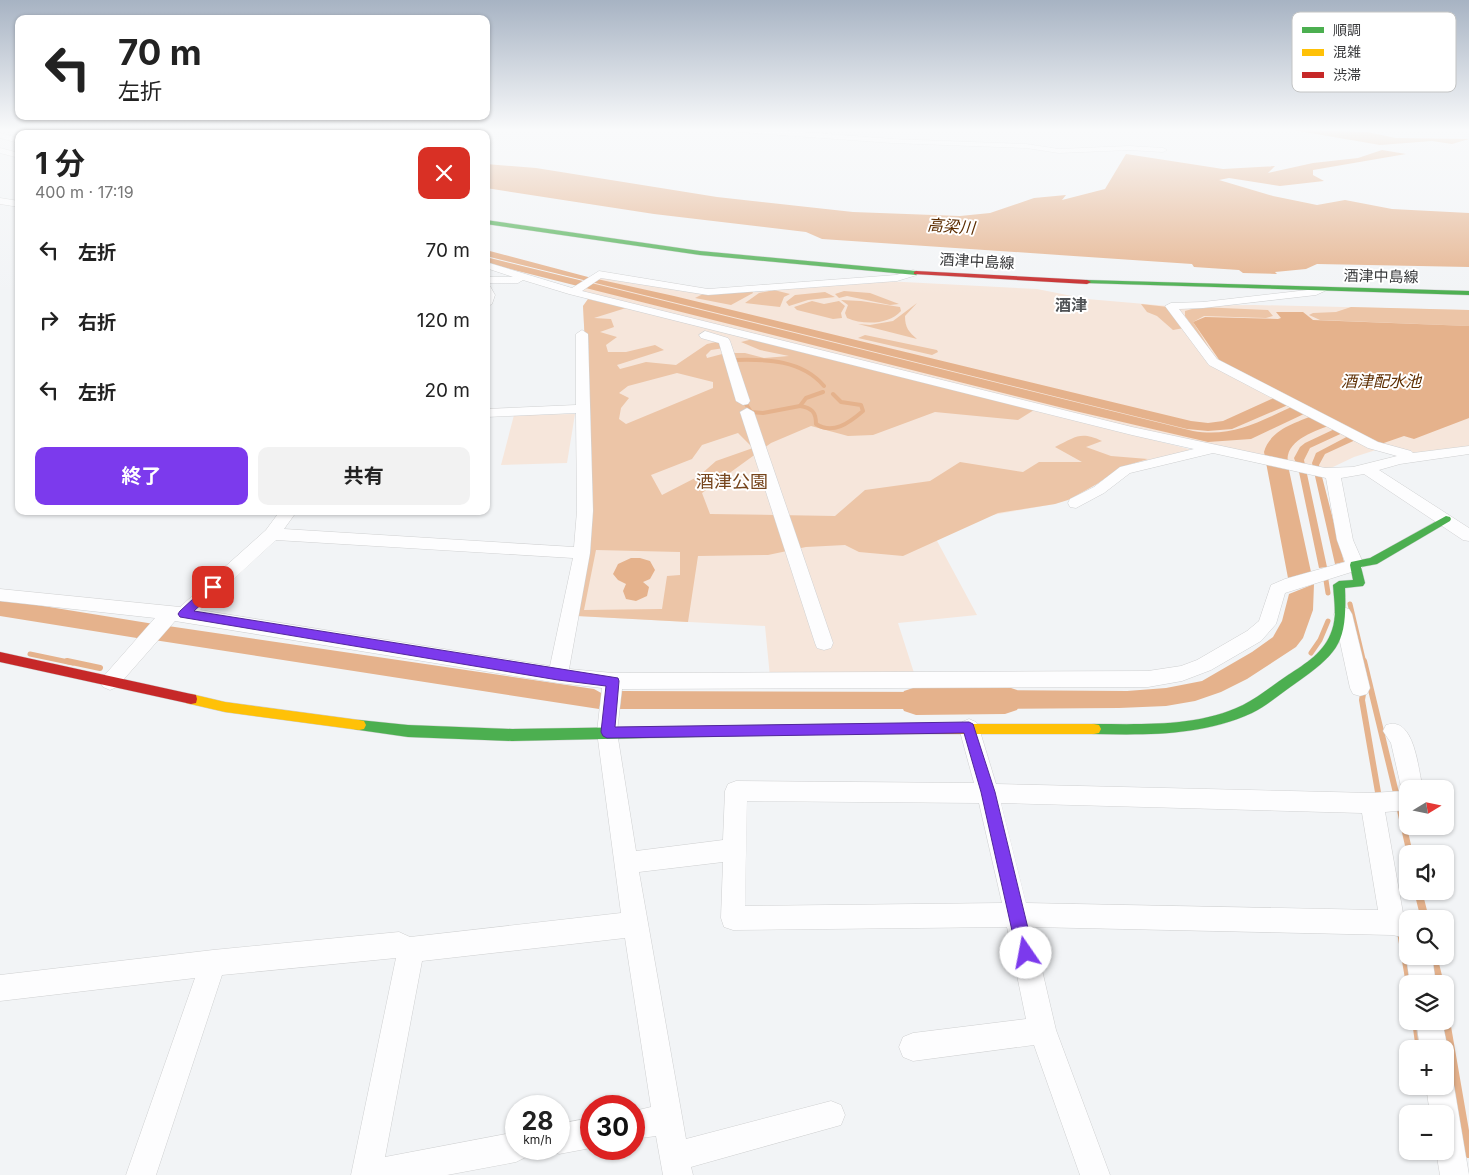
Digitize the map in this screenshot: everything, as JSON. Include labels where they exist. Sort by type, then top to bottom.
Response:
[{"type":"main road","name":"酒津中島線","points":[[490,223],[672,250],[913,273],[1321,290],[1469,293]]},
{"type":"main road","points":[[0,657],[225,707],[408,731],[512,735],[607,729],[1146,729],[1190,726],[1225,718],[1249,708],[1319,661],[1332,645],[1339,628],[1340,594],[1359,583],[1351,566],[1373,561],[1446,520]]},
{"type":"street","points":[[0,202],[15,204]]},
{"type":"street","points":[[490,266],[575,291],[1132,431],[1329,473],[1367,469],[1399,460],[1469,450]]},
{"type":"street","points":[[575,291],[596,275],[604,274],[695,291],[715,292],[897,278],[913,273]]},
{"type":"street","points":[[490,280],[536,280]]},
{"type":"street","points":[[1321,290],[1275,298],[1171,306],[1206,356],[1213,362],[1373,445],[1406,454]]},
{"type":"street","points":[[709,331],[705,335],[724,342],[824,643]]},
{"type":"street","points":[[558,675],[582,553],[584,409],[582,334]]},
{"type":"street","points":[[490,413],[584,409]]},
{"type":"street","points":[[1076,503],[1099,490],[1125,470],[1213,449]]},
{"type":"street","points":[[1367,469],[1469,536]]},
{"type":"street","points":[[0,595],[122,607],[171,618],[558,675],[613,685],[956,684],[1148,679],[1182,673],[1204,666],[1225,655],[1254,636],[1267,624],[1277,589],[1291,582],[1351,566],[1329,473]]},
{"type":"street","points":[[110,682],[171,618],[272,534],[286,515]]},
{"type":"street","points":[[272,534],[582,553]]},
{"type":"street","points":[[1340,594],[1360,688]]},
{"type":"street","points":[[613,685],[607,729],[635,924],[676,1166],[831,1115]]},
{"type":"street","points":[[969,728],[988,792],[1042,1030],[1095,1175]]},
{"type":"street","points":[[1394,731],[1401,739],[1410,780]]},
{"type":"street","points":[[1399,801],[1372,803],[988,792],[736,791],[733,918],[1017,915],[1399,924]]},
{"type":"street","points":[[1372,803],[1399,920]]},
{"type":"street","points":[[626,863],[734,850]]},
{"type":"street","points":[[0,988],[399,945],[409,950],[635,924]]},
{"type":"street","points":[[409,950],[409,964],[367,1175],[505,1149]]},
{"type":"street","points":[[141,1175],[213,964]]},
{"type":"street","points":[[913,1047],[1042,1030]]},
{"type":"street","points":[[1442,1095],[1455,1175]]},
{"type":"street","points":[[645,1123],[667,1119]]},
{"type":"green space","points":[[599,276],[693,292],[885,281],[1037,289],[1087,299],[1168,306],[1255,305],[1469,310],[1469,447],[1408,456],[1379,449],[1354,457],[1325,470],[1143,430],[579,292]]},
{"type":"green space","name":"酒津公園","points":[[588,299],[680,320],[1189,449],[1189,451],[1121,467],[1081,494],[1055,504],[929,526],[977,615],[898,623],[915,676],[770,677],[765,626],[577,616],[585,344],[583,306]]},
{"type":"green space","points":[[575,414],[567,463],[501,465],[514,415]]},
{"type":"shaded area","points":[[774,290],[790,294],[784,297],[780,307],[745,303],[759,293]]},
{"type":"shaded area","points":[[752,291],[753,293],[731,305],[695,298],[703,294]]},
{"type":"shaded area","points":[[844,291],[870,293],[899,304],[890,305],[847,296],[839,298],[835,294]]},
{"type":"shaded area","points":[[825,292],[835,297],[808,300],[789,306],[786,302],[795,295]]},
{"type":"shaded area","points":[[588,299],[626,308],[594,318],[611,319],[614,327],[600,332],[617,337],[606,345],[608,352],[626,352],[655,345],[664,350],[617,365],[620,369],[646,362],[676,365],[707,344],[725,340],[724,348],[711,350],[706,355],[707,358],[726,353],[745,353],[764,358],[789,356],[760,350],[741,342],[753,339],[1034,410],[1018,420],[935,412],[873,435],[848,436],[811,426],[771,443],[702,493],[710,514],[835,516],[865,490],[930,481],[960,462],[1023,472],[1039,462],[1082,462],[1055,447],[1073,438],[1083,436],[1102,441],[1086,447],[1111,456],[1148,459],[1121,467],[1097,484],[1068,500],[1055,504],[998,513],[903,556],[859,552],[845,545],[806,547],[768,555],[698,556],[688,622],[577,616],[585,344],[583,306]],"holes":[[[677,373],[713,382],[713,388],[626,424],[619,419],[621,408],[629,398],[619,393],[628,386]],[[738,433],[753,448],[716,461],[699,476],[662,495],[651,475],[692,459],[702,445]],[[596,550],[680,552],[680,575],[667,576],[662,609],[584,610]]]},
{"type":"shaded area","points":[[841,300],[900,307],[901,311],[896,316],[883,321],[861,322],[847,318],[845,313],[848,305]]},
{"type":"shaded area","points":[[812,301],[824,304],[839,301],[845,306],[841,313],[842,318],[833,319],[797,310],[794,307]]},
{"type":"shaded area","points":[[917,303],[905,316],[908,329],[917,339],[858,324],[870,325],[893,321]]},
{"type":"shaded area","points":[[1141,304],[1168,307],[1184,328],[1173,330],[1157,316],[1147,312]]},
{"type":"shaded area","points":[[1199,307],[1268,310],[1273,316],[1266,318],[1204,316],[1193,322],[1218,362],[1185,316],[1185,311]]},
{"type":"shaded area","points":[[1351,307],[1469,310],[1469,326],[1320,320],[1309,315],[1313,313],[1336,312]]},
{"type":"shaded area","points":[[865,335],[937,350],[938,352],[932,355],[858,338]]},
{"type":"water","name":"高梁川","points":[[490,185],[641,185],[717,197],[853,212],[960,216],[990,213],[1034,198],[1066,195],[1062,200],[1105,189],[1108,185],[1235,185],[1273,196],[1317,205],[1345,200],[1392,209],[1469,213],[1469,267],[1317,264],[1306,269],[1275,272],[1277,274],[1243,273],[1239,270],[1194,267],[1192,264],[822,239],[806,232],[654,214],[490,189]]},
{"type":"water","name":"酒津配水池","points":[[490,251],[588,277],[1191,421],[1208,423],[1223,421],[1276,397],[1220,361],[1193,322],[1205,317],[1278,319],[1281,318],[1276,312],[1303,312],[1313,320],[1469,326],[1469,418],[1414,439],[1404,436],[1378,445],[1362,437],[1325,454],[1319,465],[1344,562],[1335,564],[1312,463],[1316,453],[1354,433],[1349,430],[1310,448],[1304,460],[1327,567],[1319,568],[1299,472],[1294,458],[1300,447],[1305,443],[1341,426],[1336,423],[1308,434],[1295,443],[1288,455],[1288,464],[1311,572],[1288,578],[1264,452],[1267,444],[1278,432],[1293,423],[1317,414],[1306,413],[1251,439],[1208,442],[1071,410],[490,264],[490,258],[1193,431],[1208,433],[1235,430],[1298,404],[1295,402],[1232,429],[1208,431],[1187,429],[490,257]]},
{"type":"water","points":[[631,558],[650,561],[655,570],[650,579],[643,582],[649,587],[647,596],[636,601],[626,599],[623,591],[626,584],[618,580],[613,574],[618,564]]},
{"type":"water","points":[[1314,584],[1313,610],[1303,638],[1296,647],[1247,679],[1221,692],[1195,701],[1166,706],[967,709],[963,690],[1127,691],[1166,688],[1202,681],[1252,652],[1273,637],[1282,621],[1289,594]]},
{"type":"water","points":[[0,599],[154,624],[143,639],[0,616]]},
{"type":"water","points":[[168,626],[594,689],[603,694],[599,709],[154,640]]},
{"type":"water","points":[[950,690],[954,692],[958,709],[617,709],[621,691],[940,692]]},
{"type":"waterway","points":[[735,360],[771,361],[795,366],[815,377],[824,386]]},
{"type":"waterway","points":[[800,406],[806,398],[823,392]]},
{"type":"waterway","points":[[800,406],[812,411],[816,424],[829,428],[841,426],[863,411],[861,405],[841,402],[833,394]]},
{"type":"waterway","points":[[746,404],[751,412],[763,413],[800,406]]},
{"type":"waterway","points":[[1325,574],[1328,593]]},
{"type":"waterway","points":[[1350,604],[1364,663]]},
{"type":"waterway","points":[[1311,653],[1320,640],[1328,621]]},
{"type":"waterway","points":[[30,654],[73,663]]},
{"type":"waterway","points":[[67,661],[100,668]]},
{"type":"waterway","points":[[1364,661],[1397,797]]},
{"type":"waterway","points":[[1364,688],[1362,700],[1379,798]]},
{"type":"waterway","points":[[916,701],[1005,700]]},
{"type":"waterway","points":[[1406,835],[1408,845]]},
{"type":"waterway","points":[[1420,900],[1423,910]]},
{"type":"waterway","points":[[1407,965],[1408,975]]},
{"type":"waterway","points":[[1435,965],[1438,975]]},
{"type":"waterway","points":[[1417,1030],[1419,1040]]},
{"type":"waterway","points":[[1448,1030],[1469,1154]]},
{"type":"traffic: fast","points":[[490,223],[700,253],[916,273]]},
{"type":"traffic: fast","points":[[1087,282],[1469,293]]},
{"type":"traffic: fast","points":[[1094,729],[1172,728],[1210,722],[1247,709],[1259,702],[1313,664],[1330,647],[1339,626],[1339,585],[1359,583],[1355,565],[1373,561],[1446,519]]},
{"type":"traffic: fast","points":[[359,725],[408,731],[512,735],[834,729]]},
{"type":"traffic: slow","points":[[191,699],[225,707],[359,725]]},
{"type":"traffic: slow","points":[[834,729],[1094,729]]},
{"type":"traffic: jam","points":[[916,273],[1087,282]]},
{"type":"traffic: jam","points":[[0,657],[191,699]]},
{"type":"district","name":"酒津","points":[[1071,305]]},
{"type":"route","points":[[213,587],[184,614],[558,675],[613,681],[607,732],[969,728],[988,792],[1026,953]]}]
